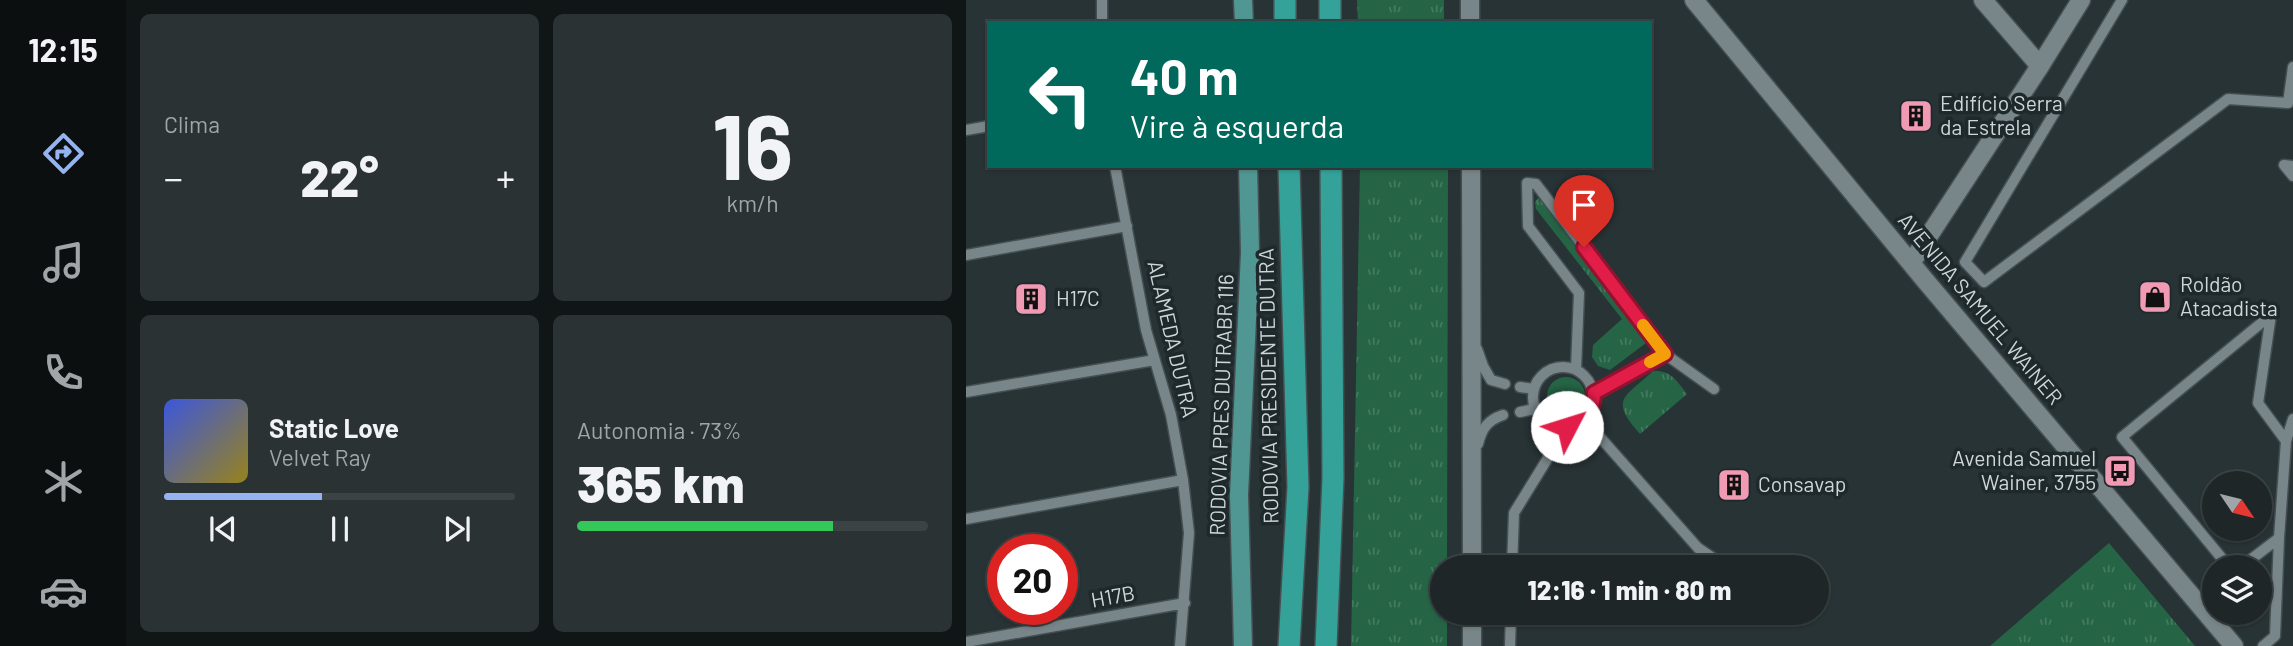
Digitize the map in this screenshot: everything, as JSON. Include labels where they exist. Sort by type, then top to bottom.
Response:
[{"type":"highway","points":[[1285,0],[1285,21]]},
{"type":"highway","name":"RODOVIA PRESIDENTE DUTRA","points":[[1289,168],[1298,487],[1289,646]]},
{"type":"highway","points":[[1326,646],[1333,478],[1331,168]]},
{"type":"main road","points":[[1243,0],[1244,21]]},
{"type":"main road","points":[[1470,0],[1470,21]]},
{"type":"main road","name":"AVENIDA SAMUEL WAINER","points":[[1693,0],[2234,646]]},
{"type":"main road","points":[[1983,0],[2040,66]]},
{"type":"main road","points":[[1911,263],[2081,0]]},
{"type":"main road","name":"RODOVIA PRES DUTRABR 116","points":[[1243,646],[1239,495],[1250,252],[1248,168]]},
{"type":"main road","points":[[1471,168],[1472,555]]},
{"type":"main road","points":[[1472,625],[1472,646]]},
{"type":"lane","points":[[1102,0],[1102,21]]},
{"type":"lane","points":[[2122,0],[1965,262],[1984,282],[2228,99],[2288,103],[2293,67]]},
{"type":"lane","points":[[966,130],[987,126]]},
{"type":"lane","points":[[2293,166],[2284,164],[2293,176]]},
{"type":"lane","name":"ALAMEDA DUTRA","points":[[1115,168],[1146,330],[1171,415],[1182,480],[1189,533],[1180,646]]},
{"type":"lane","points":[[1576,369],[1579,293],[1528,226],[1527,183],[1536,184],[1665,354],[1714,389]]},
{"type":"lane","points":[[966,255],[1127,226]]},
{"type":"lane","points":[[2220,555],[2122,436],[2271,315],[2258,403],[2286,441]]},
{"type":"lane","points":[[1471,333],[1491,380],[1505,384]]},
{"type":"lane","points":[[1594,393],[1665,354]]},
{"type":"lane","points":[[966,392],[1155,360]]},
{"type":"lane","points":[[1566,366],[1576,369],[1591,383],[1594,402],[1584,419],[1576,425],[1567,427],[1549,423],[1535,409],[1534,389],[1539,379],[1546,372],[1566,366]]},
{"type":"lane","points":[[1520,387],[1534,389]]},
{"type":"lane","points":[[1520,412],[1535,409]]},
{"type":"lane","points":[[1472,472],[1480,434],[1489,420],[1503,415]]},
{"type":"lane","points":[[1584,419],[1698,548],[1708,555]]},
{"type":"lane","points":[[2263,646],[2275,636],[2286,441],[2293,419]]},
{"type":"lane","points":[[1513,555],[1514,513],[1567,427]]},
{"type":"lane","points":[[966,519],[1182,480]]},
{"type":"lane","points":[[2257,555],[2280,538]]},
{"type":"lane","points":[[2197,602],[2202,598]]},
{"type":"lane","name":"H17B","points":[[966,642],[1185,603]]},
{"type":"lane","points":[[1510,646],[1511,625]]},
{"type":"green space","points":[[1357,0],[1444,0],[1444,21],[1358,21]]},
{"type":"green space","points":[[1360,168],[1448,168],[1447,555],[1430,555],[1430,625],[1447,625],[1447,646],[1351,646]]},
{"type":"green space","points":[[1538,198],[1544,201],[1650,340],[1610,370],[1598,366],[1592,357],[1593,345],[1622,319],[1536,209],[1535,202]]},
{"type":"green space","points":[[1653,371],[1669,374],[1687,394],[1640,434],[1625,413],[1624,400]]},
{"type":"green space","points":[[1566,377],[1579,383],[1585,396],[1579,409],[1566,415],[1553,409],[1547,396],[1553,383]]},
{"type":"green space","points":[[2109,543],[2195,646],[1990,646]]},
{"type":"slow traffic","points":[[1643,325],[1665,354],[1650,362]]},
{"type":"place","name":"Edifício Serra da Estrela","points":[[1916,116]]},
{"type":"place","name":"Roldão Atacadista","points":[[2155,297]]},
{"type":"place","name":"H17C","points":[[1031,299]]},
{"type":"place","name":"Avenida Samuel Wainer, 3755","points":[[2120,471]]},
{"type":"place","name":"Consavap","points":[[1734,485]]},
{"type":"route","points":[[1567,427],[1584,419],[1594,402],[1594,393],[1665,354],[1584,247]]}]
